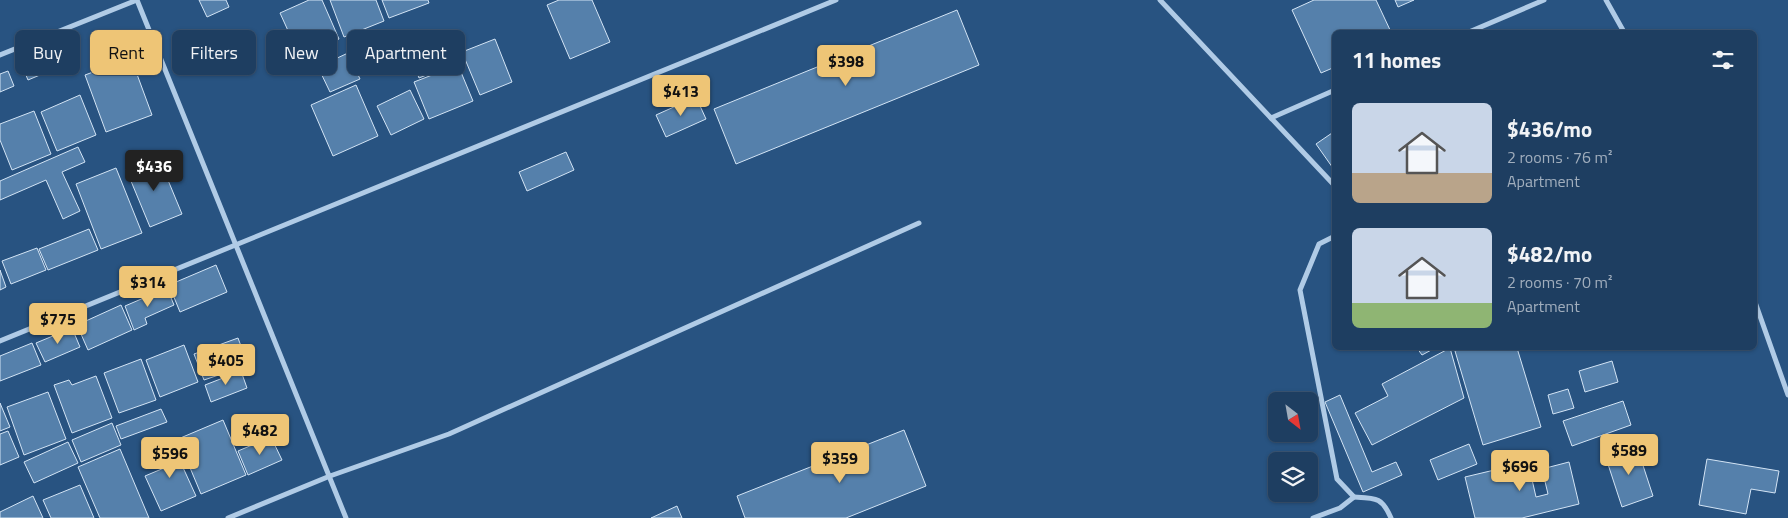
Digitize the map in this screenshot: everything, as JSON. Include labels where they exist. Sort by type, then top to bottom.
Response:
[{"type":"street","points":[[0,55],[137,0],[346,518]]},
{"type":"street","points":[[0,342],[836,0]]},
{"type":"street","points":[[1160,0],[1332,183]]},
{"type":"street","points":[[1474,30],[1544,0]]},
{"type":"street","points":[[1606,0],[1623,30]]},
{"type":"street","points":[[1271,118],[1332,91]]},
{"type":"street","points":[[228,518],[330,476],[449,434],[919,223]]},
{"type":"street","points":[[1332,238],[1319,244],[1300,290],[1337,479],[1354,497]]},
{"type":"street","points":[[1757,308],[1788,395]]},
{"type":"street","points":[[1313,518],[1340,508],[1354,497],[1374,498],[1385,505],[1391,518]]},
{"type":"building","points":[[199,0],[226,0],[229,7],[207,17]]},
{"type":"building","points":[[309,0],[322,0],[335,30],[288,30],[280,13]]},
{"type":"building","points":[[330,0],[376,0],[384,21],[362,30],[347,30],[347,36],[344,37]]},
{"type":"building","points":[[382,0],[428,0],[429,3],[389,18]]},
{"type":"building","points":[[559,0],[592,0],[610,42],[570,59],[547,5]]},
{"type":"building","points":[[1314,0],[1376,0],[1390,30],[1332,30],[1332,68],[1321,73],[1292,10]]},
{"type":"building","points":[[1395,0],[1414,0],[1398,7]]},
{"type":"building","points":[[957,10],[979,65],[736,164],[714,109]]},
{"type":"building","points":[[495,39],[512,82],[480,95],[465,59],[465,51]]},
{"type":"building","points":[[347,53],[347,75],[358,75],[360,79],[330,92],[322,75],[337,75],[337,58]]},
{"type":"building","points":[[8,71],[14,86],[0,92],[0,74]]},
{"type":"building","points":[[90,73],[90,75],[137,75],[152,115],[106,132],[85,75]]},
{"type":"building","points":[[26,75],[40,75],[28,80]]},
{"type":"building","points":[[432,75],[462,75],[473,101],[429,119],[414,82]]},
{"type":"building","points":[[356,85],[378,136],[333,156],[311,105]]},
{"type":"building","points":[[410,90],[424,119],[391,135],[377,106]]},
{"type":"building","points":[[80,95],[96,135],[57,151],[41,112]]},
{"type":"building","points":[[696,97],[706,119],[666,137],[656,115]]},
{"type":"building","points":[[34,111],[51,154],[12,170],[0,140],[0,124]]},
{"type":"building","points":[[1332,133],[1332,167],[1316,144]]},
{"type":"building","points":[[78,147],[85,162],[62,172],[80,211],[63,219],[46,180],[0,200],[0,181]]},
{"type":"building","points":[[566,152],[574,170],[527,191],[519,172]]},
{"type":"building","points":[[158,156],[182,214],[150,227],[126,169]]},
{"type":"building","points":[[116,168],[142,233],[101,249],[76,184]]},
{"type":"building","points":[[89,229],[98,250],[48,270],[39,249]]},
{"type":"building","points":[[37,248],[46,270],[11,284],[2,261]]},
{"type":"building","points":[[216,265],[227,292],[180,312],[169,285]]},
{"type":"building","points":[[0,270],[6,287],[0,290]]},
{"type":"building","points":[[167,288],[174,305],[145,318],[147,324],[134,330],[125,306]]},
{"type":"building","points":[[121,305],[132,330],[88,350],[77,325]]},
{"type":"building","points":[[72,328],[80,347],[45,362],[36,343]]},
{"type":"building","points":[[238,338],[248,365],[204,380],[194,354]]},
{"type":"building","points":[[32,343],[41,365],[0,381],[0,356]]},
{"type":"building","points":[[184,345],[198,382],[160,397],[146,360]]},
{"type":"building","points":[[1418,350],[1431,350],[1422,355]]},
{"type":"building","points":[[1446,350],[1451,350],[1464,398],[1372,445],[1355,413],[1388,396],[1382,384]]},
{"type":"building","points":[[1518,350],[1541,427],[1483,445],[1455,351]]},
{"type":"building","points":[[141,359],[156,400],[119,413],[104,373]]},
{"type":"building","points":[[1612,361],[1618,382],[1585,392],[1579,371]]},
{"type":"building","points":[[241,371],[247,388],[211,402],[205,385]]},
{"type":"building","points":[[96,376],[112,418],[72,433],[54,385],[69,380],[72,385]]},
{"type":"building","points":[[1568,389],[1574,408],[1553,414],[1548,395]]},
{"type":"building","points":[[48,392],[66,439],[24,455],[7,407]]},
{"type":"building","points":[[1340,395],[1372,472],[1396,462],[1402,475],[1363,492],[1325,402]]},
{"type":"building","points":[[1623,401],[1631,425],[1572,446],[1563,421]]},
{"type":"building","points":[[0,403],[10,427],[0,431]]},
{"type":"building","points":[[161,409],[167,422],[121,439],[116,426]]},
{"type":"building","points":[[223,420],[246,475],[201,494],[178,439]]},
{"type":"building","points":[[112,423],[121,445],[81,462],[72,440]]},
{"type":"building","points":[[904,430],[926,486],[846,518],[745,518],[737,496]]},
{"type":"building","points":[[8,431],[19,457],[0,465],[0,434]]},
{"type":"building","points":[[271,437],[282,460],[248,475],[238,451]]},
{"type":"building","points":[[170,439],[196,496],[161,511],[145,476],[164,468],[154,446]]},
{"type":"building","points":[[68,442],[78,463],[34,483],[24,462]]},
{"type":"building","points":[[1469,444],[1477,464],[1438,480],[1430,460]]},
{"type":"building","points":[[1636,444],[1653,496],[1622,507],[1605,455]]},
{"type":"building","points":[[120,449],[149,518],[100,518],[78,467]]},
{"type":"building","points":[[1707,459],[1779,471],[1775,493],[1751,489],[1746,514],[1699,505]]},
{"type":"building","points":[[1528,462],[1536,497],[1548,494],[1542,469],[1569,462],[1579,504],[1522,518],[1475,518],[1465,477]]},
{"type":"building","points":[[80,485],[94,518],[51,518],[43,500]]},
{"type":"building","points":[[33,496],[43,518],[0,518],[0,512]]},
{"type":"building","points":[[677,506],[682,518],[651,518]]}]
